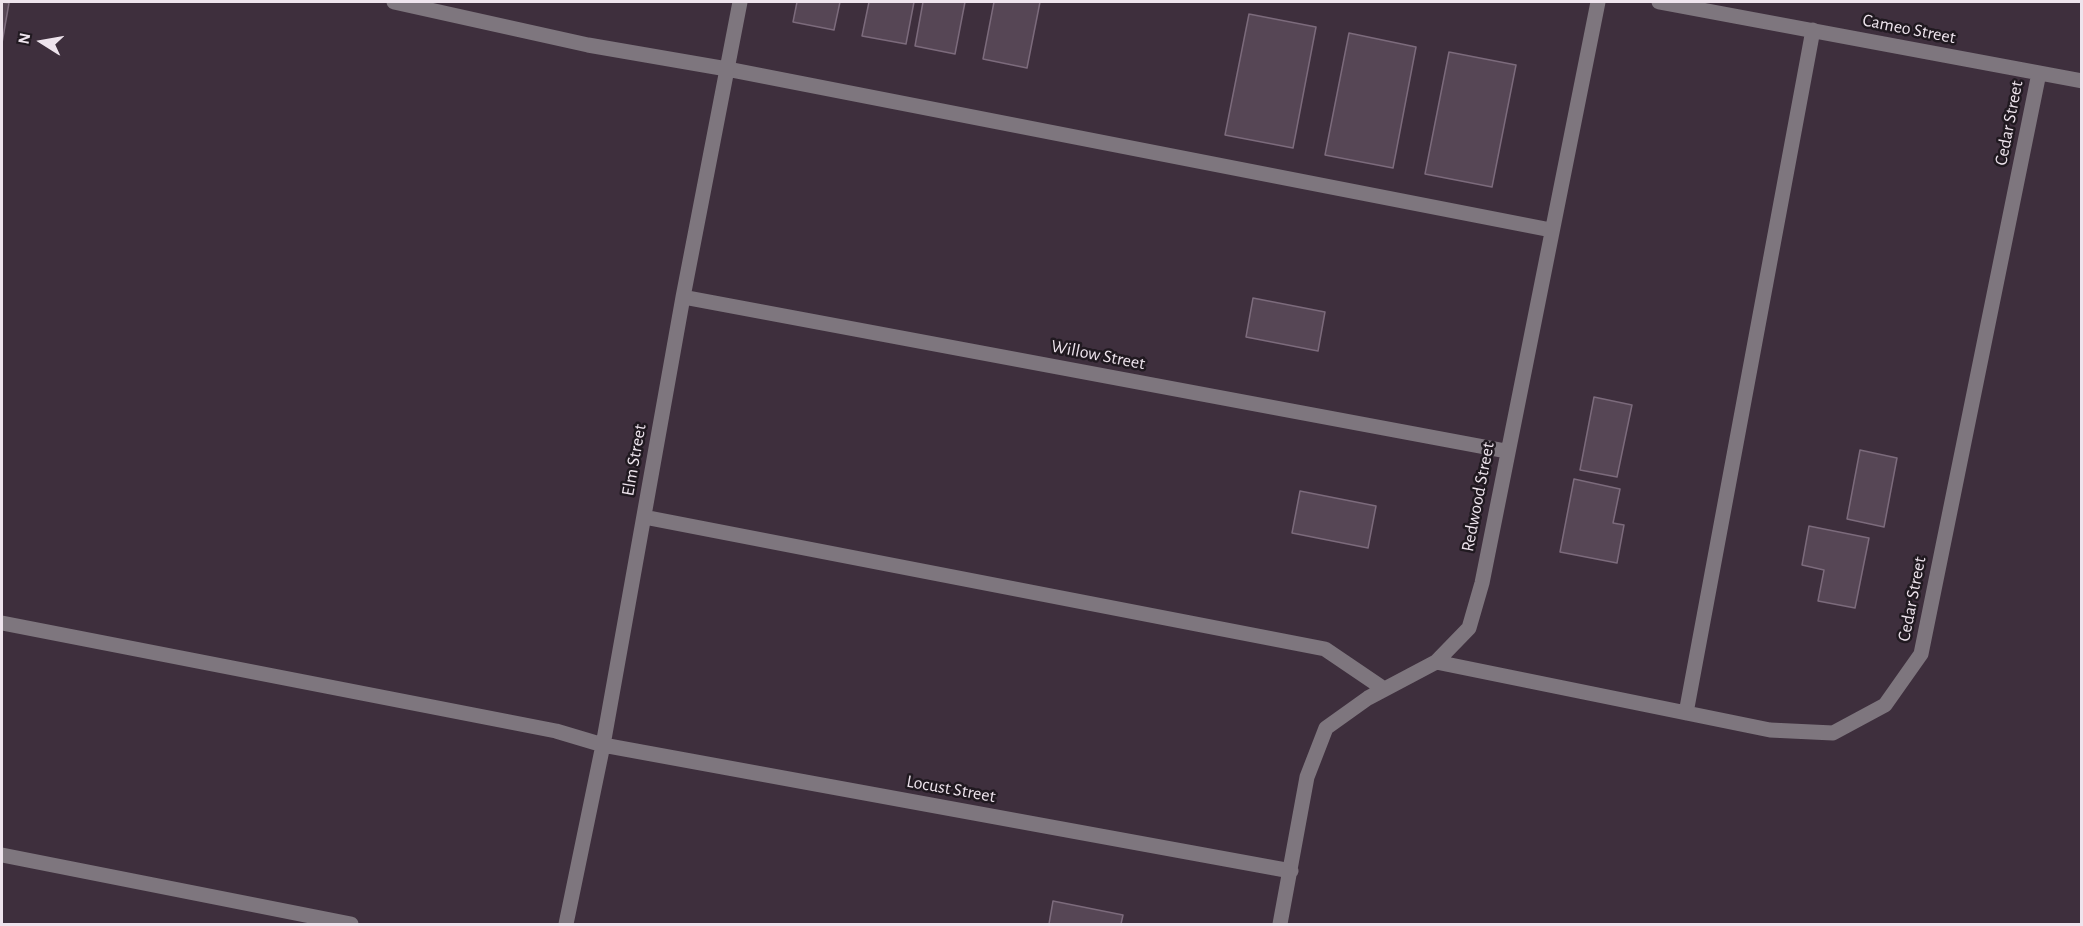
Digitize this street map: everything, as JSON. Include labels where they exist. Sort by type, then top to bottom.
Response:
[{"type":"street","points":[[394,2],[588,45],[728,69],[1551,230]]},
{"type":"street","name":"Elm Street","points":[[566,924],[603,745],[683,297],[740,2]]},
{"type":"street","name":"Redwood Street","points":[[1280,924],[1307,777],[1326,728],[1384,689],[1436,662],[1469,628],[1482,583],[1506,451],[1598,2]]},
{"type":"street","name":"Cameo Street","points":[[1659,2],[2082,81]]},
{"type":"street","points":[[1686,713],[1813,30]]},
{"type":"street","name":"Cedar Street","points":[[1436,662],[1770,730],[1833,733],[1885,705],[1921,654],[2039,73]]},
{"type":"street","name":"Willow Street","points":[[683,297],[1506,451]]},
{"type":"street","points":[[644,517],[1325,649],[1384,689]]},
{"type":"street","name":"Locust Street","points":[[2,624],[556,731],[603,745],[1291,871]]},
{"type":"street","points":[[2,855],[351,924]]},
{"type":"building","points":[[2,2],[9,3],[2,43]]},
{"type":"building","points":[[797,2],[840,2],[834,30],[793,22]]},
{"type":"building","points":[[869,2],[914,2],[906,44],[862,36]]},
{"type":"building","points":[[923,2],[965,2],[955,54],[915,46]]},
{"type":"building","points":[[994,2],[1040,2],[1027,68],[983,59]]},
{"type":"building","points":[[1249,14],[1316,27],[1293,148],[1225,135]]},
{"type":"building","points":[[1349,33],[1416,47],[1393,168],[1325,155]]},
{"type":"building","points":[[1449,52],[1516,65],[1492,187],[1425,174]]},
{"type":"building","points":[[1253,298],[1325,312],[1318,351],[1246,337]]},
{"type":"building","points":[[1594,397],[1632,405],[1617,477],[1580,470]]},
{"type":"building","points":[[1860,450],[1897,458],[1884,527],[1847,519]]},
{"type":"building","points":[[1574,479],[1620,489],[1613,523],[1624,525],[1617,563],[1560,552]]},
{"type":"building","points":[[1300,491],[1376,506],[1368,548],[1292,533]]},
{"type":"building","points":[[1809,526],[1869,538],[1855,608],[1818,601],[1824,570],[1802,565]]},
{"type":"building","points":[[1053,901],[1123,915],[1121,924],[1049,924]]}]
